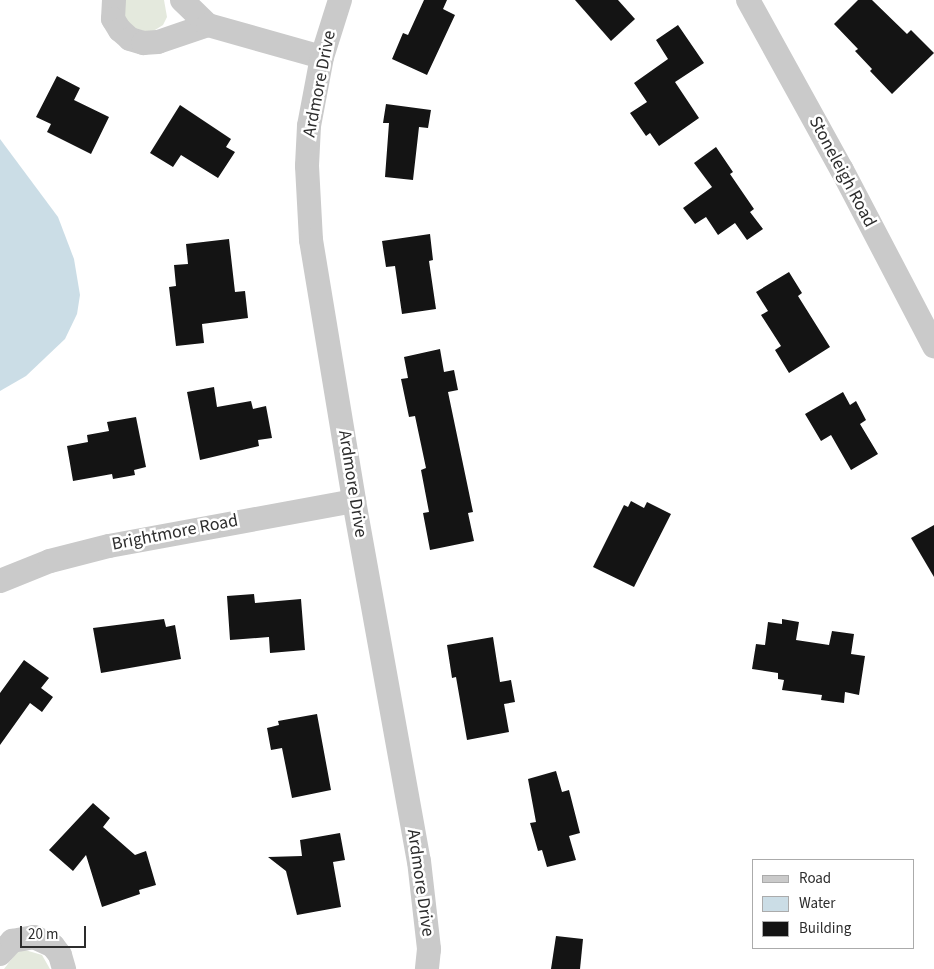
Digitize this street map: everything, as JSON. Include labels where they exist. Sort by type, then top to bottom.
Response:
[{"type":"street","points":[[114,0],[113,19],[120,30],[130,39],[143,43],[158,42],[208,25]]},
{"type":"street","points":[[182,0],[208,25],[322,57]]},
{"type":"street","name":"Ardmore Drive","points":[[340,0],[322,57],[309,126],[307,166],[311,240],[354,501],[419,860],[428,949],[427,969]]},
{"type":"street","name":"Stoneleigh Road","points":[[753,2],[934,346]]},
{"type":"street","name":"Brightmore Road","points":[[0,581],[50,561],[128,541],[354,501]]},
{"type":"street","points":[[0,954],[12,941],[34,937],[53,946],[60,955],[64,969]]},
{"type":"shaded area","points":[[125,0],[164,0],[167,17],[163,25],[147,35],[123,22]]},
{"type":"shaded area","points":[[25,950],[42,955],[50,969],[4,969],[17,952]]},
{"type":"water","points":[[0,139],[58,217],[74,259],[80,295],[77,314],[65,339],[26,376],[0,391]]},
{"type":"building","points":[[424,0],[447,0],[443,9],[455,15],[427,75],[392,59],[403,33],[408,35]]},
{"type":"building","points":[[575,0],[618,0],[635,19],[611,41]]},
{"type":"building","points":[[858,0],[872,0],[907,34],[911,30],[934,53],[892,94],[870,71],[872,69],[855,51],[858,49],[834,24]]},
{"type":"building","points":[[678,25],[704,63],[675,82],[699,118],[659,146],[650,133],[646,136],[630,113],[647,102],[634,83],[668,59],[656,40]]},
{"type":"building","points":[[57,76],[80,88],[74,100],[109,117],[91,154],[47,132],[51,124],[36,117]]},
{"type":"building","points":[[386,104],[431,110],[428,128],[419,127],[413,180],[385,177],[389,123],[383,123]]},
{"type":"building","points":[[180,105],[231,139],[226,147],[235,152],[218,178],[181,155],[173,167],[150,153]]},
{"type":"building","points":[[716,147],[733,172],[730,174],[754,209],[750,212],[763,229],[747,240],[735,223],[718,235],[706,217],[695,224],[683,208],[712,187],[694,163]]},
{"type":"building","points":[[430,234],[433,260],[429,261],[436,309],[402,314],[395,266],[386,267],[382,241]]},
{"type":"building","points":[[229,239],[235,292],[245,291],[248,318],[202,324],[204,343],[176,346],[169,287],[176,286],[174,265],[188,264],[186,244]]},
{"type":"building","points":[[789,272],[802,293],[798,296],[830,347],[789,373],[775,350],[781,346],[761,315],[768,311],[756,292]]},
{"type":"building","points":[[440,349],[444,372],[454,370],[458,390],[448,392],[473,512],[468,513],[474,541],[430,550],[423,513],[429,512],[421,470],[426,468],[415,416],[409,417],[401,379],[408,378],[404,357]]},
{"type":"building","points":[[214,387],[217,407],[251,401],[253,409],[266,406],[272,438],[258,440],[259,446],[200,460],[187,392]]},
{"type":"building","points":[[843,392],[850,405],[856,401],[866,420],[860,424],[878,454],[851,470],[831,435],[821,441],[805,414]]},
{"type":"building","points":[[136,417],[146,467],[134,470],[135,475],[113,479],[112,474],[73,481],[67,446],[88,442],[87,435],[109,431],[107,422]]},
{"type":"building","points":[[631,501],[644,508],[647,502],[671,514],[634,587],[593,567],[624,505],[628,507]]},
{"type":"building","points":[[934,525],[934,577],[911,538]]},
{"type":"building","points":[[254,594],[255,603],[301,599],[305,650],[270,653],[269,637],[230,640],[227,596]]},
{"type":"building","points":[[164,619],[166,627],[175,625],[181,659],[101,673],[93,628]]},
{"type":"building","points":[[782,619],[799,622],[796,640],[829,645],[832,631],[854,634],[851,654],[865,656],[859,695],[845,692],[844,703],[821,700],[822,695],[782,690],[784,680],[778,679],[778,673],[752,669],[756,644],[765,645],[768,622],[782,624]]},
{"type":"building","points":[[493,637],[500,682],[511,680],[515,702],[504,704],[509,732],[467,740],[456,677],[452,678],[447,645]]},
{"type":"building","points":[[24,660],[49,678],[41,688],[53,697],[42,712],[30,703],[0,745],[0,693]]},
{"type":"building","points":[[317,714],[331,790],[292,798],[282,748],[271,750],[267,728],[279,725],[278,721]]},
{"type":"building","points":[[556,771],[562,792],[569,790],[580,833],[569,836],[576,860],[547,867],[542,850],[538,851],[530,823],[536,822],[528,779]]},
{"type":"building","points":[[93,803],[110,818],[103,827],[135,855],[146,851],[156,885],[139,890],[140,894],[102,907],[86,855],[73,871],[49,850]]},
{"type":"building","points":[[340,833],[345,860],[333,862],[341,907],[297,915],[286,871],[268,857],[302,856],[300,840]]},
{"type":"building","points":[[556,936],[583,939],[580,969],[551,969]]}]
